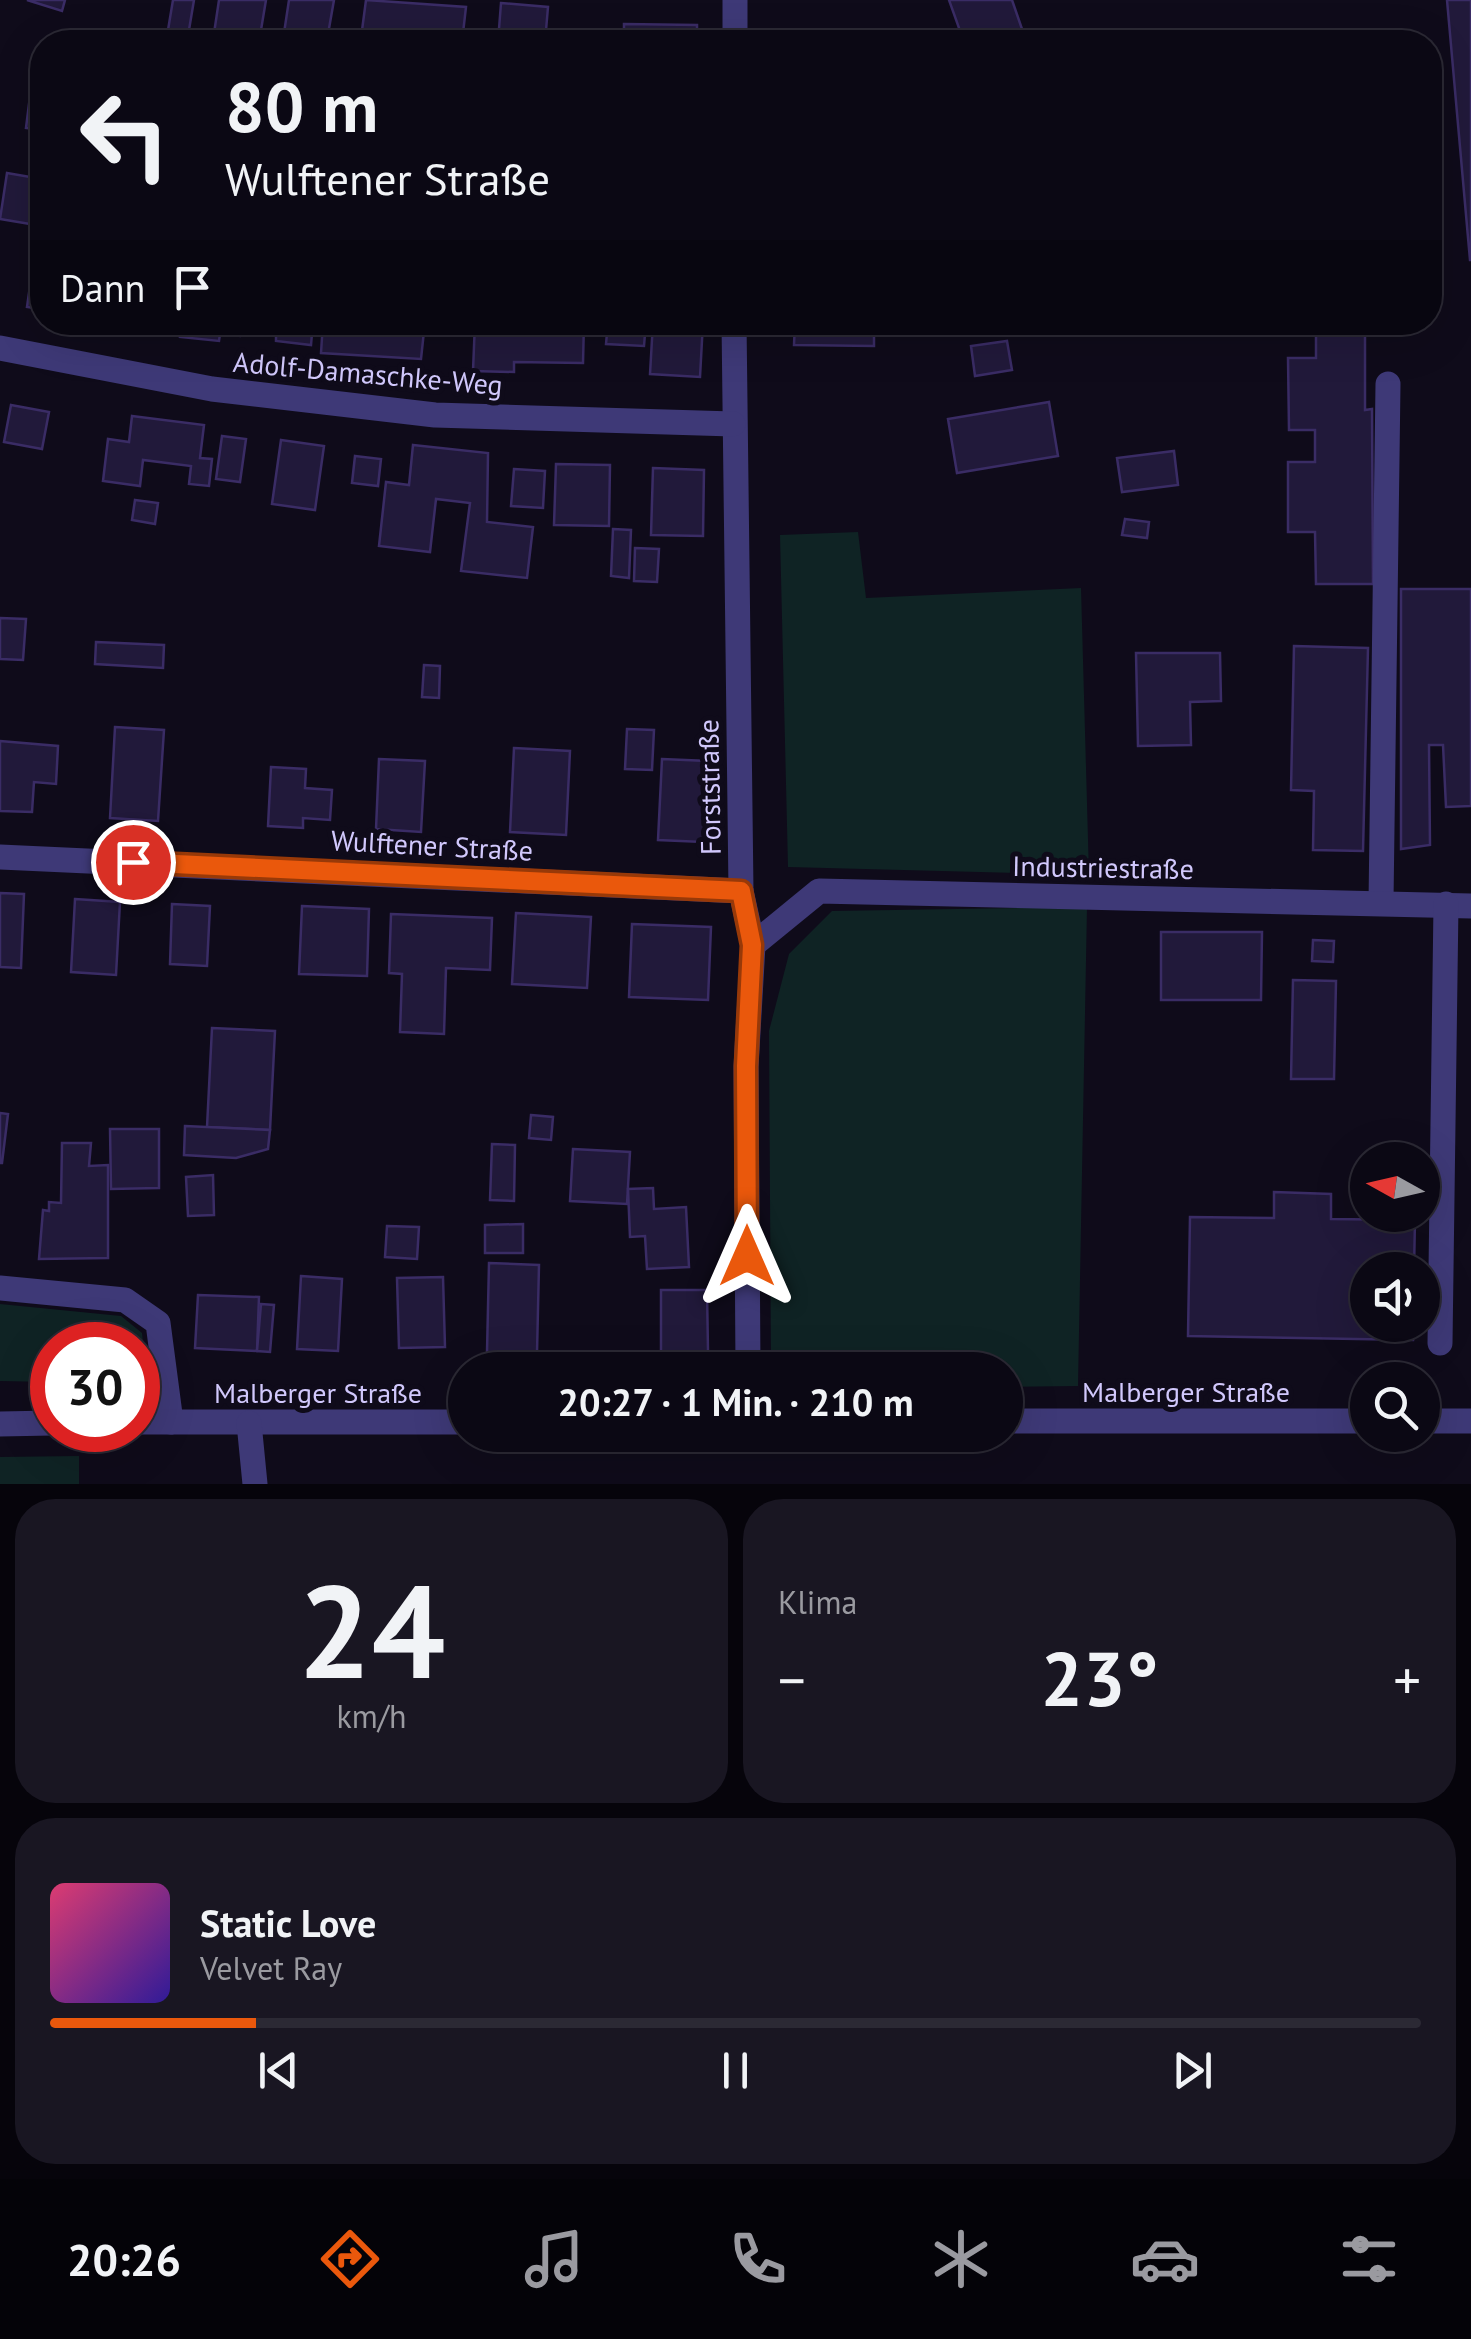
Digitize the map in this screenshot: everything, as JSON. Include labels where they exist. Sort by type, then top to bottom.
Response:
[{"type":"street","points":[[735,0],[735,30]]},
{"type":"street","name":"Forststraße","points":[[734,335],[741,891],[752,945],[746,1066],[748,1352]]},
{"type":"street","name":"Adolf-Damaschke-Weg","points":[[0,348],[212,389],[435,415],[733,424]]},
{"type":"street","points":[[1381,902],[1388,384]]},
{"type":"street","name":"Wulftener Straße","points":[[0,857],[741,891]]},
{"type":"street","name":"Industriestraße","points":[[752,945],[818,892],[1459,905]]},
{"type":"street","points":[[1440,1342],[1459,905]]},
{"type":"street","points":[[0,1288],[124,1300],[158,1322],[170,1422]]},
{"type":"street","name":"Malberger Straße","points":[[1023,1421],[1350,1421]]},
{"type":"street","points":[[1440,1421],[1471,1421]]},
{"type":"street","name":"Malberger Straße","points":[[160,1422],[448,1422]]},
{"type":"street","points":[[0,1424],[30,1423]]},
{"type":"street","points":[[250,1423],[255,1484]]},
{"type":"green space","points":[[858,532],[866,598],[1081,588],[1089,875],[788,867],[780,535]]},
{"type":"green space","points":[[1087,907],[1078,1386],[1023,1387],[1023,1352],[771,1352],[769,1031],[789,954],[832,911]]},
{"type":"green space","points":[[0,1304],[121,1316],[128,1322],[30,1322],[30,1382],[0,1381]]},
{"type":"green space","points":[[79,1456],[79,1484],[0,1484],[0,1457]]},
{"type":"building","points":[[27,0],[65,0],[62,11]]},
{"type":"building","points":[[173,0],[194,0],[189,30],[168,30]]},
{"type":"building","points":[[219,0],[266,0],[261,30],[214,30]]},
{"type":"building","points":[[289,0],[334,0],[329,30],[284,30]]},
{"type":"building","points":[[366,0],[466,7],[463,30],[362,30]]},
{"type":"building","points":[[949,0],[1012,0],[1022,30],[960,30]]},
{"type":"building","points":[[1447,0],[1471,0],[1471,260],[1470,260]]},
{"type":"building","points":[[501,3],[548,7],[546,30],[499,30]]},
{"type":"building","points":[[624,24],[697,25],[697,30],[624,30]]},
{"type":"building","points":[[7,173],[30,177],[30,224],[0,219]]},
{"type":"building","points":[[180,335],[220,335],[219,341]]},
{"type":"building","points":[[276,335],[312,335],[311,345],[276,341]]},
{"type":"building","points":[[322,335],[424,335],[421,359],[321,353]]},
{"type":"building","points":[[474,335],[584,335],[583,363],[514,362],[514,372],[473,371]]},
{"type":"building","points":[[607,335],[645,335],[644,346],[606,344]]},
{"type":"building","points":[[652,335],[702,335],[700,377],[650,374]]},
{"type":"building","points":[[794,335],[874,335],[874,346],[794,345]]},
{"type":"building","points":[[1316,335],[1365,335],[1365,410],[1372,409],[1373,584],[1316,584],[1315,532],[1288,532],[1288,462],[1315,462],[1315,430],[1289,430],[1288,358],[1316,358]]},
{"type":"building","points":[[1007,341],[1012,370],[975,376],[971,346]]},
{"type":"building","points":[[1049,402],[1058,456],[957,473],[948,419]]},
{"type":"building","points":[[11,405],[49,412],[42,449],[4,442]]},
{"type":"building","points":[[132,416],[204,425],[200,458],[212,459],[209,486],[189,484],[191,466],[143,460],[140,486],[103,481],[108,439],[129,442]]},
{"type":"building","points":[[222,436],[246,439],[240,482],[216,479]]},
{"type":"building","points":[[281,440],[324,446],[315,510],[272,504]]},
{"type":"building","points":[[413,445],[488,453],[487,522],[533,527],[527,578],[461,571],[470,503],[436,499],[430,552],[379,546],[386,482],[409,485]]},
{"type":"building","points":[[1174,451],[1178,485],[1122,492],[1117,458]]},
{"type":"building","points":[[355,456],[381,459],[378,486],[352,483]]},
{"type":"building","points":[[556,464],[610,465],[609,526],[554,525]]},
{"type":"building","points":[[653,468],[704,470],[703,536],[651,535]]},
{"type":"building","points":[[514,469],[545,471],[543,508],[511,506]]},
{"type":"building","points":[[135,500],[158,503],[155,524],[132,520]]},
{"type":"building","points":[[1125,519],[1149,522],[1147,538],[1122,535]]},
{"type":"building","points":[[613,529],[631,530],[629,578],[611,576]]},
{"type":"building","points":[[635,548],[659,549],[657,582],[634,581]]},
{"type":"building","points":[[1401,589],[1471,589],[1471,806],[1446,807],[1443,745],[1429,745],[1430,845],[1401,849]]},
{"type":"building","points":[[0,618],[26,619],[23,660],[0,659]]},
{"type":"building","points":[[96,642],[164,645],[163,668],[95,664]]},
{"type":"building","points":[[1294,646],[1368,648],[1363,851],[1313,850],[1314,791],[1291,790]]},
{"type":"building","points":[[1136,653],[1220,653],[1221,701],[1190,702],[1191,745],[1138,746]]},
{"type":"building","points":[[424,665],[440,666],[439,698],[422,697]]},
{"type":"building","points":[[115,727],[164,730],[158,821],[110,818]]},
{"type":"building","points":[[627,729],[654,730],[652,770],[625,769]]},
{"type":"building","points":[[0,741],[58,746],[56,784],[34,782],[32,812],[0,811]]},
{"type":"building","points":[[514,748],[570,751],[566,835],[510,832]]},
{"type":"building","points":[[379,759],[425,761],[421,832],[376,829]]},
{"type":"building","points":[[662,759],[708,761],[703,842],[658,840]]},
{"type":"building","points":[[271,767],[306,769],[305,788],[332,790],[330,820],[303,818],[303,828],[268,826]]},
{"type":"building","points":[[0,893],[24,894],[21,968],[0,967]]},
{"type":"building","points":[[75,899],[120,902],[116,975],[71,972]]},
{"type":"building","points":[[172,904],[210,906],[207,966],[170,964]]},
{"type":"building","points":[[302,906],[369,909],[367,976],[299,974]]},
{"type":"building","points":[[516,913],[591,917],[587,988],[512,984]]},
{"type":"building","points":[[391,914],[492,918],[490,970],[446,968],[444,1034],[400,1032],[402,974],[389,973]]},
{"type":"building","points":[[632,924],[711,927],[708,1000],[629,997]]},
{"type":"building","points":[[1161,932],[1262,932],[1261,1000],[1161,1000]]},
{"type":"building","points":[[1313,940],[1334,941],[1333,962],[1312,961]]},
{"type":"building","points":[[1293,980],[1336,981],[1334,1079],[1291,1079]]},
{"type":"building","points":[[212,1028],[275,1031],[270,1130],[207,1127]]},
{"type":"building","points":[[0,1113],[8,1114],[2,1163],[0,1163]]},
{"type":"building","points":[[531,1115],[553,1117],[551,1140],[529,1138]]},
{"type":"building","points":[[185,1126],[270,1130],[268,1149],[236,1158],[184,1155]]},
{"type":"building","points":[[110,1129],[159,1129],[159,1188],[111,1189]]},
{"type":"building","points":[[62,1143],[91,1143],[89,1166],[108,1165],[108,1258],[39,1259],[43,1210],[49,1211],[49,1202],[61,1203]]},
{"type":"building","points":[[492,1144],[515,1145],[514,1201],[490,1200]]},
{"type":"building","points":[[573,1149],[630,1152],[627,1204],[570,1201]]},
{"type":"building","points":[[213,1175],[214,1215],[188,1216],[186,1177]]},
{"type":"building","points":[[653,1188],[654,1209],[686,1207],[689,1267],[647,1269],[645,1236],[630,1237],[628,1189]]},
{"type":"building","points":[[1274,1192],[1331,1194],[1331,1219],[1350,1219],[1350,1232],[1415,1232],[1414,1252],[1350,1252],[1350,1339],[1188,1336],[1190,1217],[1274,1218]]},
{"type":"building","points":[[523,1224],[523,1253],[485,1253],[485,1225]]},
{"type":"building","points":[[387,1226],[419,1227],[417,1259],[385,1257]]},
{"type":"building","points":[[489,1263],[539,1265],[537,1352],[487,1352]]},
{"type":"building","points":[[301,1276],[342,1279],[338,1351],[297,1349]]},
{"type":"building","points":[[443,1277],[445,1347],[399,1348],[397,1278]]},
{"type":"building","points":[[661,1290],[707,1290],[708,1351],[661,1352]]},
{"type":"building","points":[[198,1295],[259,1297],[257,1351],[195,1348]]},
{"type":"building","points":[[261,1304],[274,1305],[270,1352],[257,1351]]},
{"type":"route","points":[[133,862],[741,891],[752,945],[746,1066],[747,1256]]}]
